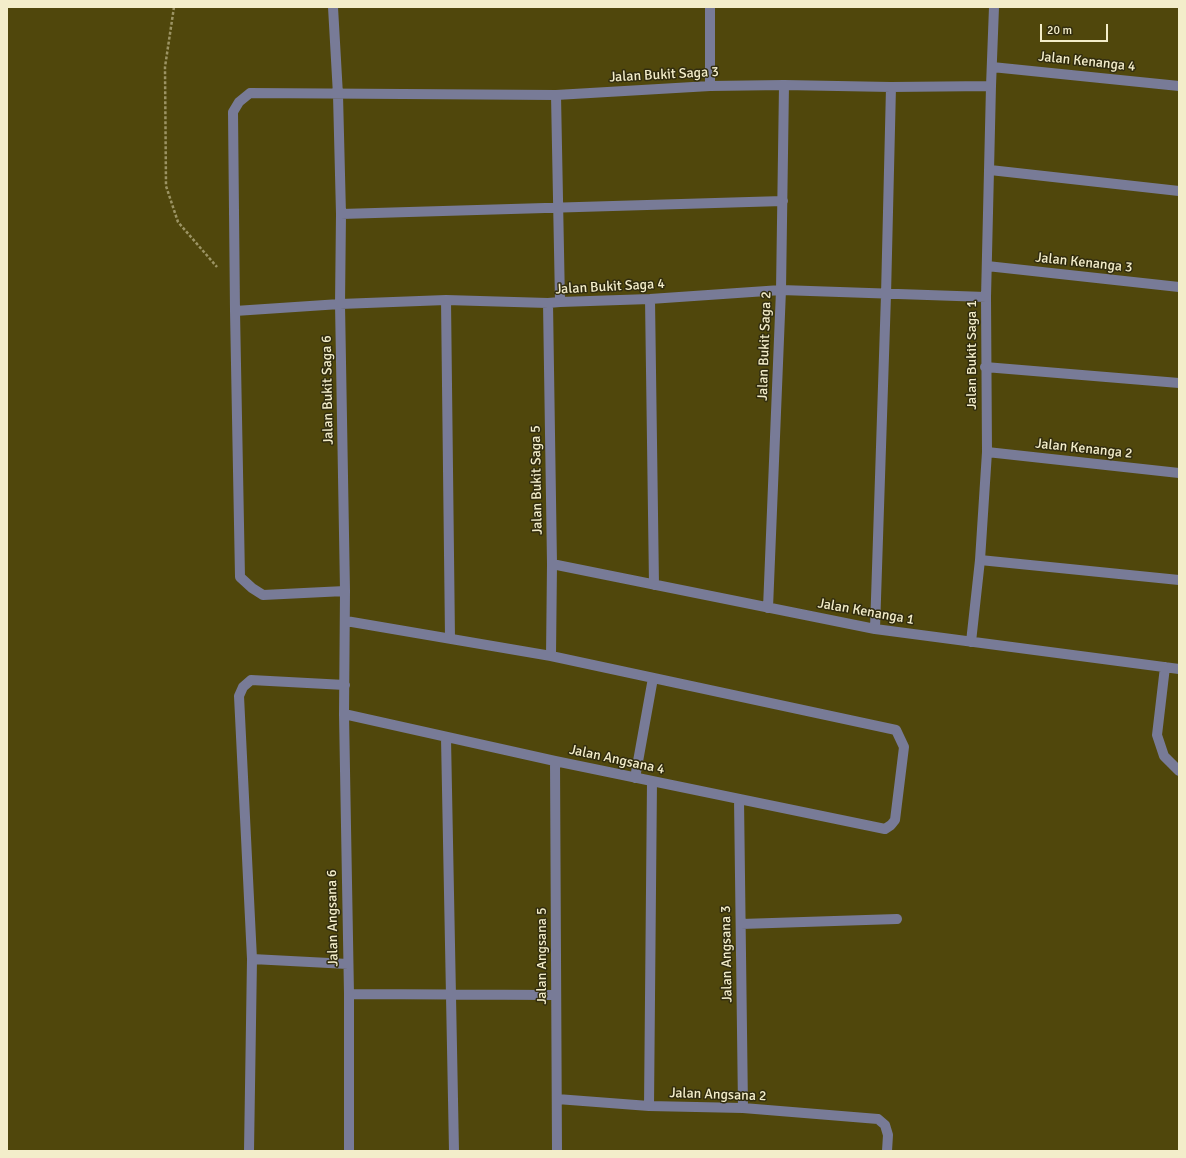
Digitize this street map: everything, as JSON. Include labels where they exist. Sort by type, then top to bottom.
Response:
[{"type":"street","name":"Jalan Bukit Saga 6","points":[[333,7],[338,95],[341,214],[340,304],[346,621],[345,685]]},
{"type":"street","points":[[710,7],[710,86]]},
{"type":"street","name":"Jalan Bukit Saga 1","points":[[971,642],[980,560],[987,452],[985,367],[986,298],[994,7]]},
{"type":"street","name":"Jalan Kenanga 4","points":[[992,67],[1179,86]]},
{"type":"street","name":"Jalan Bukit Saga 2","points":[[768,608],[781,290],[784,85]]},
{"type":"street","name":"Jalan Bukit Saga 3","points":[[345,591],[264,595],[252,588],[240,577],[234,272],[233,112],[240,102],[250,93],[338,95],[556,95],[710,86],[991,86]]},
{"type":"street","points":[[875,629],[891,87]]},
{"type":"street","points":[[556,95],[560,302]]},
{"type":"street","points":[[990,170],[1179,192]]},
{"type":"street","points":[[341,214],[783,201]]},
{"type":"street","name":"Jalan Kenanga 3","points":[[987,266],[1179,288]]},
{"type":"street","name":"Jalan Bukit Saga 4","points":[[235,311],[340,304],[446,300],[548,303],[650,299],[781,290],[986,298]]},
{"type":"street","points":[[650,299],[654,585]]},
{"type":"street","points":[[446,300],[450,638]]},
{"type":"street","name":"Jalan Bukit Saga 5","points":[[548,303],[552,564],[551,656]]},
{"type":"street","points":[[985,367],[1179,383]]},
{"type":"street","name":"Jalan Kenanga 2","points":[[987,452],[1179,473]]},
{"type":"street","points":[[980,560],[1179,580]]},
{"type":"street","name":"Jalan Kenanga 1","points":[[552,564],[875,629],[1179,669]]},
{"type":"street","points":[[346,621],[551,656],[653,678],[636,778]]},
{"type":"street","points":[[1165,667],[1157,735],[1164,756],[1179,771]]},
{"type":"street","name":"Jalan Angsana 4","points":[[344,714],[446,738],[885,829],[895,820],[904,747],[896,730],[653,678]]},
{"type":"street","points":[[249,1151],[252,959],[239,696],[243,687],[251,680],[345,685]]},
{"type":"street","name":"Jalan Angsana 6","points":[[345,685],[344,714],[349,994],[349,1151]]},
{"type":"street","points":[[446,738],[454,1151]]},
{"type":"street","name":"Jalan Angsana 5","points":[[555,761],[557,1151]]},
{"type":"street","points":[[649,1106],[652,781]]},
{"type":"street","name":"Jalan Angsana 3","points":[[739,799],[743,1108]]},
{"type":"street","points":[[741,924],[897,919]]},
{"type":"street","points":[[252,959],[348,964]]},
{"type":"street","points":[[349,994],[556,995]]},
{"type":"street","name":"Jalan Angsana 2","points":[[557,1099],[649,1106],[743,1108],[878,1119],[885,1125],[888,1134],[887,1151]]},
{"type":"path","points":[[174,7],[165,67],[166,186],[178,222],[208,258],[223,272],[234,272]]}]
